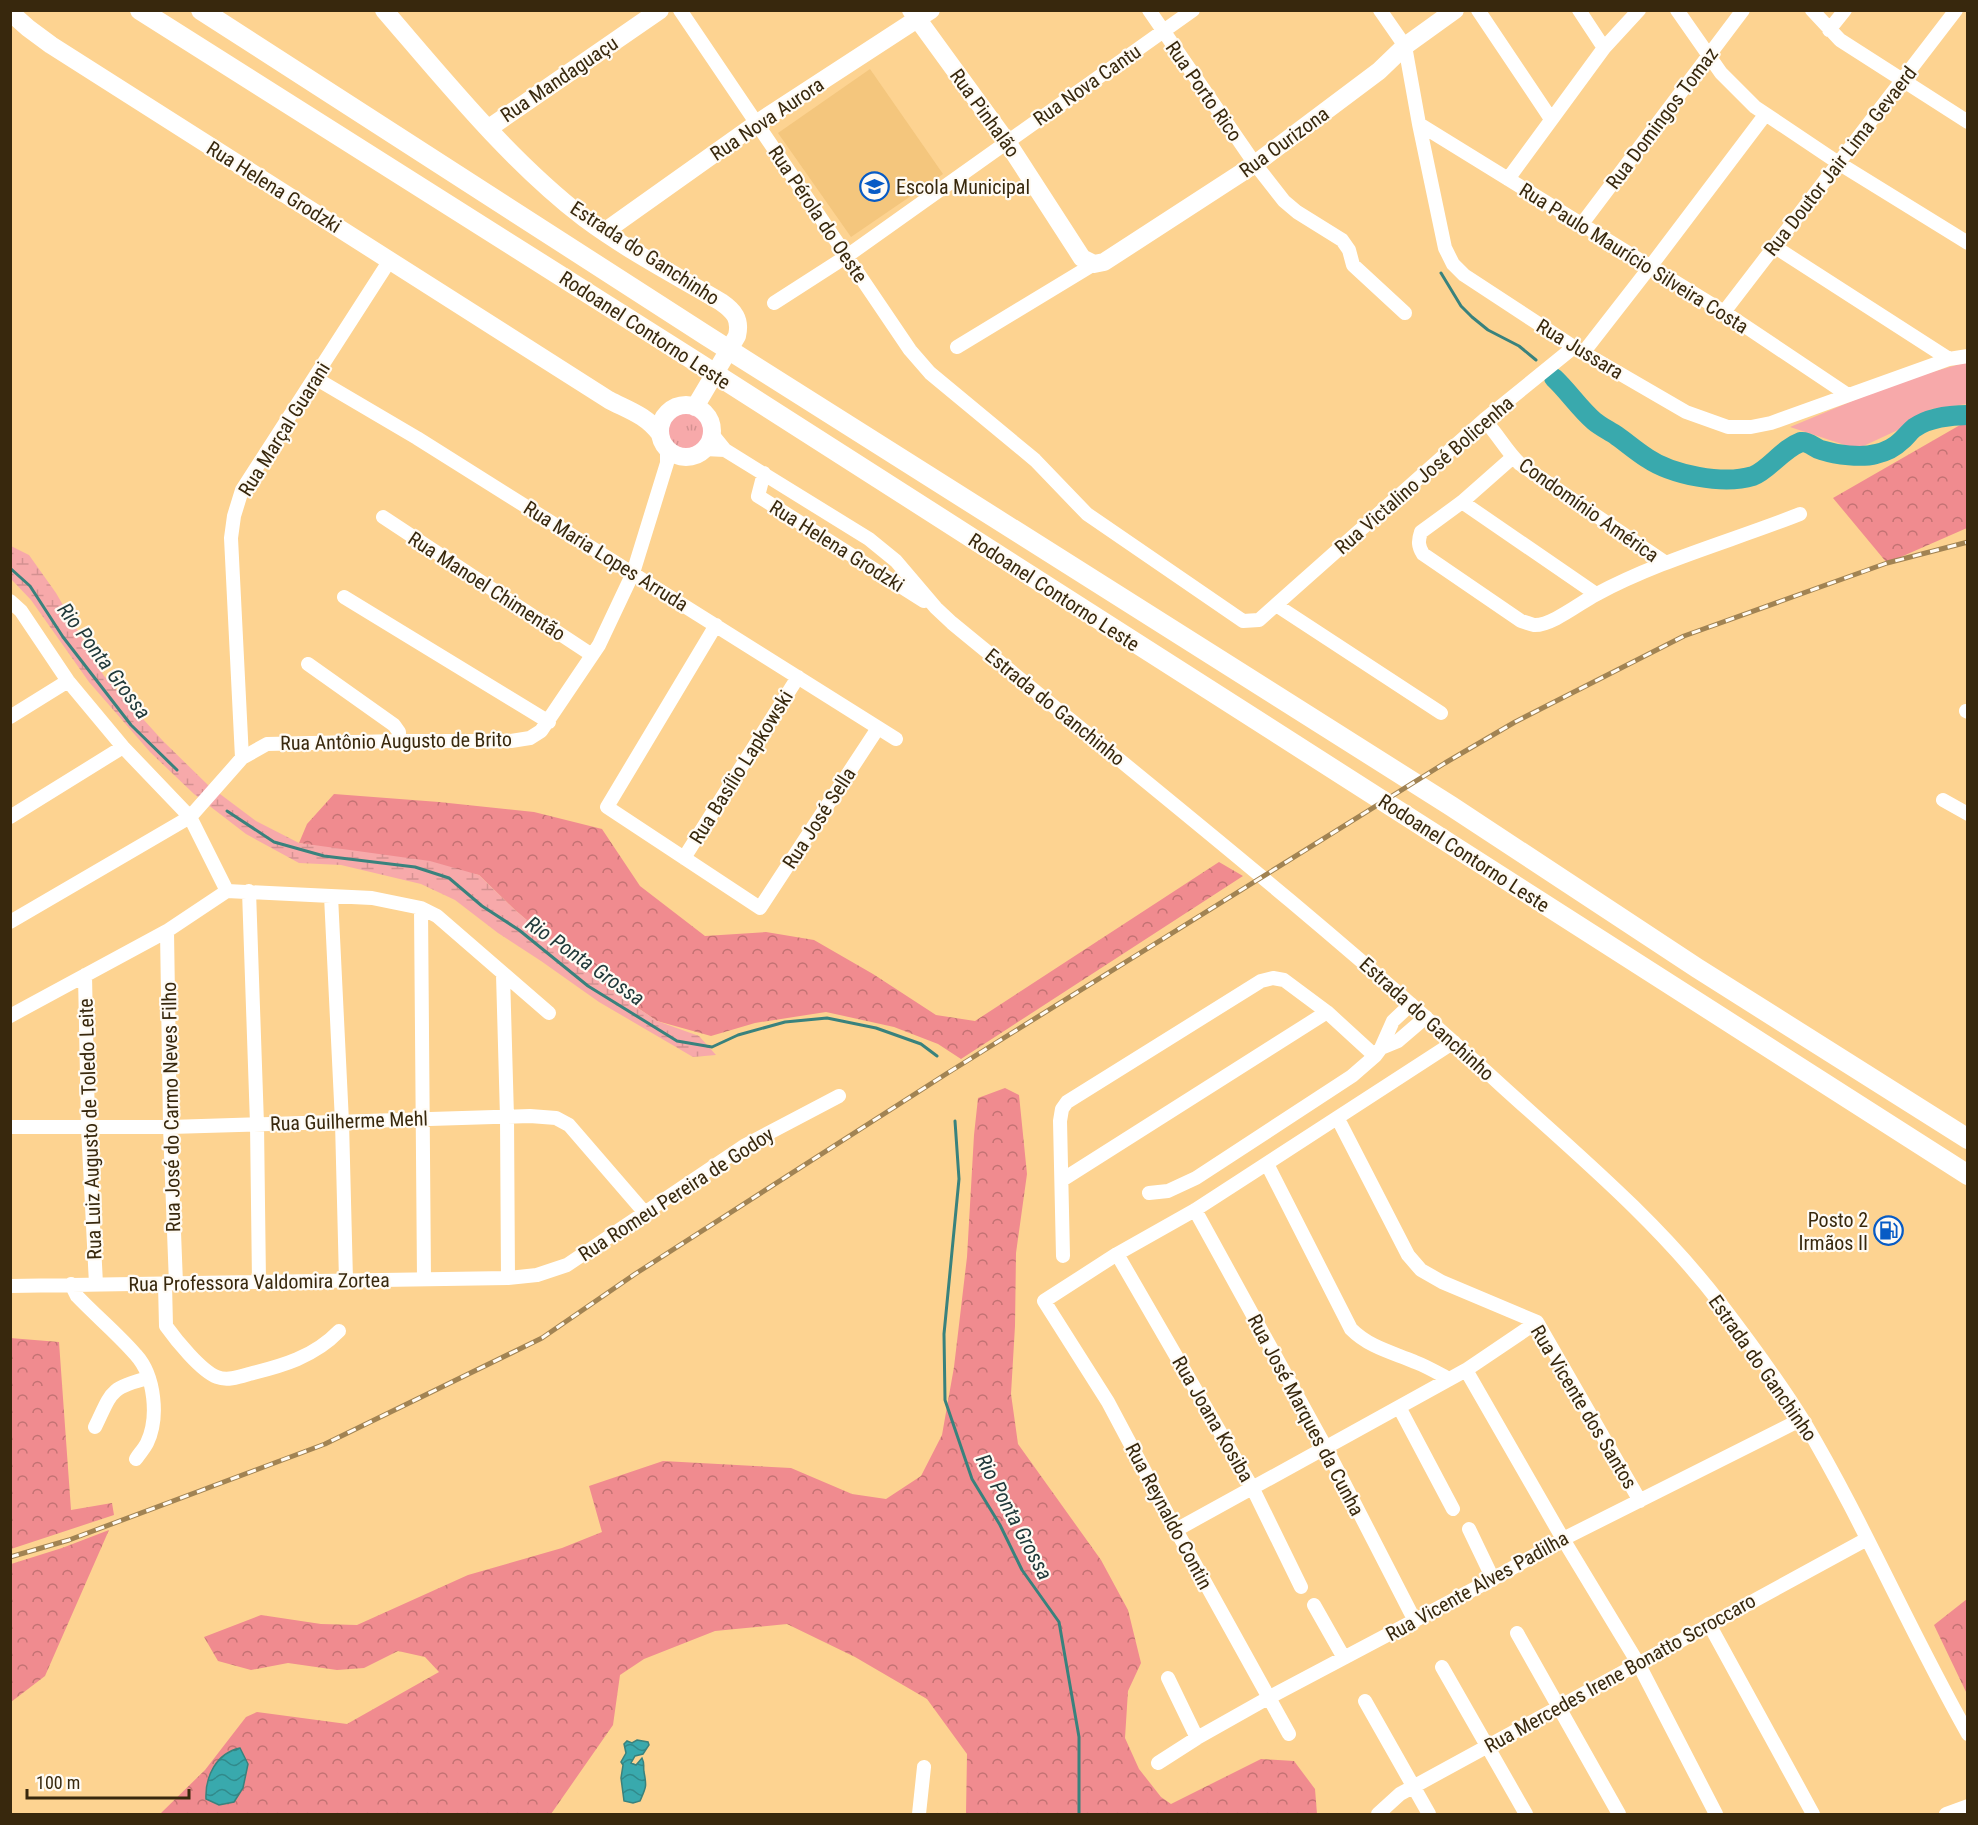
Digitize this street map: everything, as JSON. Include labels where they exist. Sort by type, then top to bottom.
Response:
[{"type":"highway","name":"Rodoanel Contorno Leste","points":[[140,10],[1968,1175]]},
{"type":"highway","name":"Rodoanel Contorno Leste","points":[[201,10],[707,336],[1451,806],[1697,968],[1968,1139]]},
{"type":"main road","name":"Estrada do Ganchinho","points":[[384,10],[489,128],[556,195],[604,232],[721,302],[735,314],[739,328],[737,336],[694,407]]},
{"type":"main road","name":"Rua Mandaguaçu","points":[[489,128],[660,10]]},
{"type":"main road","name":"Rua Ourizona","points":[[1099,263],[1255,164],[1379,71],[1405,46],[1455,10]]},
{"type":"main road","name":"Rua Helena Grodzki","points":[[10,12],[51,45],[542,357],[609,399],[641,415],[648,420],[667,450]]},
{"type":"main road","name":"Rua Nova Aurora","points":[[604,232],[756,124],[920,14]]},
{"type":"main road","name":"Rua Pinhalão","points":[[920,14],[1082,258],[1099,263]]},
{"type":"main road","name":"Rua Helena Grodzki","points":[[542,357],[644,406],[668,412]]},
{"type":"main road","points":[[681,406],[694,407],[704,412],[709,419],[708,441],[691,457],[667,450],[663,419],[668,412],[681,406]]},
{"type":"street","name":"Rua Pérola do Oeste","points":[[680,10],[910,350],[930,373],[1035,460],[1087,514],[1243,621],[1259,620],[1276,605]]},
{"type":"street","name":"Rua Porto Rico","points":[[1149,10],[1255,164],[1284,201],[1297,212],[1342,240],[1349,250],[1353,265],[1405,313]]},
{"type":"street","name":"Rua Nova Cantu","points":[[774,303],[847,256],[1193,10]]},
{"type":"street","name":"Rua Jussara","points":[[1380,10],[1405,46],[1445,248],[1453,264],[1464,275],[1578,350],[1686,412],[1728,427],[1751,427],[1770,423],[1949,359],[1968,356]]},
{"type":"street","points":[[1478,10],[1551,119]]},
{"type":"street","points":[[1579,10],[1605,48]]},
{"type":"street","points":[[1509,179],[1605,48],[1639,10]]},
{"type":"street","points":[[1677,10],[1721,73],[1755,107],[1840,164],[1968,243]]},
{"type":"street","name":"Rua Domingos Tomaz","points":[[1581,225],[1743,10]]},
{"type":"street","points":[[1812,10],[1840,40],[1968,122]]},
{"type":"street","points":[[1829,30],[1845,10]]},
{"type":"street","name":"Rua Doutor Jair Lima Gevaerd","points":[[1724,312],[1840,164],[1956,10]]},
{"type":"street","name":"Rua Victalino José Bolicenha","points":[[1276,605],[1485,420],[1578,350],[1650,267],[1765,115]]},
{"type":"street","name":"Rua Paulo Maurício Silveira Costa","points":[[1419,124],[1724,312],[1848,394]]},
{"type":"street","points":[[1775,247],[1949,359]]},
{"type":"street","name":"Rua Marçal Guarani","points":[[242,758],[231,538],[234,516],[242,490],[390,260]]},
{"type":"street","points":[[957,348],[1099,263]]},
{"type":"street","name":"Rua Maria Lopes Arruda","points":[[315,378],[417,438],[896,739]]},
{"type":"street","name":"Condomínio América","points":[[1485,420],[1513,457],[1666,563]]},
{"type":"street","name":"Estrada do Ganchinho","points":[[708,441],[869,538],[896,561],[936,608],[966,635],[1275,887],[1426,1017],[1614,1189],[1675,1250],[1718,1300],[1802,1419],[1968,1734]]},
{"type":"street","name":"Rua Antônio Augusto de Brito","points":[[10,922],[190,817],[242,758],[267,744],[511,741],[530,738],[541,731],[592,655],[633,573],[667,450]]},
{"type":"street","name":"Condomínio América","points":[[1513,457],[1462,502],[1421,532],[1418,539],[1419,548],[1423,554],[1521,621],[1535,625],[1547,623],[1596,594],[1666,563],[1800,514]]},
{"type":"street","name":"Rua Helena Grodzki","points":[[764,473],[758,496],[936,608]]},
{"type":"street","points":[[1462,502],[1596,594]]},
{"type":"street","name":"Rua Manoel Chimentão","points":[[382,517],[592,655]]},
{"type":"street","points":[[344,597],[549,722]]},
{"type":"street","points":[[10,601],[16,614],[68,681],[123,747],[190,817],[227,891]]},
{"type":"street","points":[[1276,605],[1441,713]]},
{"type":"street","points":[[684,858],[608,807],[716,625]]},
{"type":"street","points":[[308,664],[394,725],[399,732],[399,741]]},
{"type":"street","name":"Rua Basílio Lapkowski","points":[[684,858],[798,677]]},
{"type":"street","points":[[10,717],[68,681]]},
{"type":"street","name":"Rua José Sella","points":[[684,858],[760,908],[878,728]]},
{"type":"street","points":[[10,817],[123,747]]},
{"type":"street","points":[[1943,800],[1968,814]]},
{"type":"street","points":[[10,1016],[167,931],[227,891],[372,898],[421,908],[437,916],[549,1013]]},
{"type":"street","points":[[249,891],[257,1124],[259,1282]]},
{"type":"street","points":[[331,896],[342,1122],[346,1280]]},
{"type":"street","points":[[421,908],[424,1279]]},
{"type":"street","name":"Rua José do Carmo Neves Filho","points":[[167,931],[171,1284],[166,1326],[208,1372],[219,1378],[231,1378],[286,1365],[327,1343],[339,1332]]},
{"type":"street","points":[[503,974],[508,1278]]},
{"type":"street","name":"Rua Luiz Augusto de Toledo Leite","points":[[85,975],[88,1127],[96,1284]]},
{"type":"street","points":[[1063,1256],[1060,1121],[1062,1109],[1067,1102],[1261,981],[1273,978],[1284,980],[1378,1052]]},
{"type":"street","points":[[1378,1052],[1393,1021],[1411,1004]]},
{"type":"street","points":[[1062,1180],[1327,1012]]},
{"type":"street","points":[[1149,1193],[1168,1191],[1196,1178],[1352,1076],[1378,1052],[1398,1041],[1426,1017]]},
{"type":"street","points":[[1387,1030],[1397,1035],[1398,1041]]},
{"type":"street","points":[[1117,1254],[1195,1210],[1454,1042]]},
{"type":"street","name":"Rua Romeu Pereira de Godoy","points":[[508,1278],[537,1275],[567,1265],[744,1146],[840,1096]]},
{"type":"street","name":"Rua Guilherme Mehl","points":[[10,1127],[170,1127],[530,1116],[556,1118],[569,1125],[645,1213]]},
{"type":"street","name":"Rua Vicente dos Santos","points":[[1338,1119],[1408,1255],[1421,1270],[1443,1282],[1537,1322],[1640,1501]]},
{"type":"street","points":[[1267,1164],[1351,1329],[1374,1347],[1417,1362],[1449,1379]]},
{"type":"street","name":"Rua José Marques da Cunha","points":[[1195,1210],[1326,1448],[1415,1621]]},
{"type":"street","name":"Rua Reynaldo Contin","points":[[1117,1254],[1044,1300],[1108,1402],[1289,1734]]},
{"type":"street","name":"Rua Joana Kosiba","points":[[1117,1254],[1253,1489],[1301,1587]]},
{"type":"street","name":"Rua Professora Valdomira Zortea","points":[[10,1286],[508,1278]]},
{"type":"street","points":[[71,1284],[77,1296],[138,1356],[148,1378],[154,1401],[151,1425],[147,1443],[136,1459]]},
{"type":"street","points":[[1176,1530],[1466,1370],[1537,1322]]},
{"type":"street","points":[[1466,1370],[1563,1539],[1638,1663],[1716,1815]]},
{"type":"street","points":[[95,1427],[111,1395],[123,1385],[148,1378]]},
{"type":"street","points":[[1399,1407],[1453,1509]]},
{"type":"street","name":"Rua Vicente Alves Padilha","points":[[1158,1763],[1268,1698],[1493,1579],[1563,1539],[1802,1419]]},
{"type":"street","points":[[1469,1529],[1493,1579]]},
{"type":"street","name":"Rua Mercedes Irene Bonatto Scroccaro","points":[[1378,1815],[1400,1794],[1867,1539]]},
{"type":"street","points":[[1314,1605],[1344,1658]]},
{"type":"street","points":[[1709,1624],[1813,1815]]},
{"type":"street","points":[[1517,1633],[1619,1815]]},
{"type":"street","points":[[1443,1667],[1526,1815]]},
{"type":"street","points":[[1168,1678],[1197,1738]]},
{"type":"street","points":[[1365,1701],[1429,1815]]},
{"type":"street","points":[[919,1815],[924,1767]]},
{"type":"street","points":[[1947,1815],[1968,1806]]},
{"type":"shaded area","points":[[870,69],[943,174],[851,237],[778,133]]},
{"type":"green space","points":[[1967,362],[1967,404],[1931,409],[1898,430],[1857,449],[1790,427],[1898,382]]},
{"type":"green space","points":[[685,410],[700,416],[706,431],[700,446],[685,452],[670,446],[664,431],[670,416]]},
{"type":"green space","points":[[1967,421],[1967,528],[1887,563],[1833,498]]},
{"type":"green space","points":[[11,546],[29,555],[56,593],[104,676],[163,741],[208,785],[256,821],[299,843],[430,861],[479,875],[515,910],[604,985],[657,1021],[699,1036],[716,1055],[693,1057],[599,1002],[498,933],[455,900],[421,884],[341,865],[299,863],[246,834],[194,794],[150,752],[89,682],[31,600],[11,579]]},
{"type":"green space","points":[[334,794],[534,812],[602,829],[640,886],[705,936],[766,932],[814,940],[873,974],[936,1015],[975,1021],[1219,862],[1243,876],[961,1059],[938,1044],[894,1027],[826,1012],[755,1023],[711,1036],[657,1021],[604,985],[515,910],[479,875],[299,843],[307,824]]},
{"type":"green space","points":[[1005,1088],[1019,1095],[1027,1174],[1016,1253],[1011,1394],[1018,1444],[1101,1560],[1128,1610],[1141,1663],[1128,1691],[1125,1738],[1139,1769],[1161,1797],[1171,1804],[1261,1759],[1294,1761],[1315,1789],[1317,1814],[966,1814],[967,1754],[927,1699],[855,1657],[787,1624],[715,1631],[644,1659],[620,1675],[613,1725],[551,1814],[160,1814],[205,1770],[246,1717],[257,1712],[347,1724],[439,1672],[425,1657],[398,1651],[364,1668],[337,1670],[288,1663],[251,1670],[218,1661],[204,1637],[261,1615],[321,1624],[357,1625],[468,1575],[562,1548],[602,1532],[589,1486],[663,1461],[791,1468],[852,1494],[886,1499],[921,1476],[942,1435],[954,1367],[967,1257],[978,1098]]},
{"type":"green space","points":[[10,1338],[59,1342],[71,1510],[112,1503],[114,1515],[11,1549]]},
{"type":"green space","points":[[109,1530],[45,1676],[11,1702],[11,1564]]},
{"type":"green space","points":[[1967,1599],[1967,1694],[1934,1625]]},
{"type":"water","points":[[637,1740],[648,1742],[649,1745],[643,1754],[635,1756],[631,1763],[636,1765],[642,1758],[645,1781],[645,1790],[640,1801],[633,1803],[624,1801],[621,1762],[626,1753],[624,1744],[627,1741],[632,1743]]},
{"type":"water","points":[[240,1748],[248,1764],[243,1788],[234,1802],[219,1805],[206,1799],[210,1775],[218,1761],[224,1755]]},
{"type":"waterway","points":[[1441,273],[1461,306],[1472,317],[1488,330],[1519,346],[1536,360]]},
{"type":"waterway","points":[[1554,378],[1594,421],[1647,458],[1684,474],[1713,479],[1741,479],[1753,476],[1788,449],[1801,442],[1841,455],[1876,454],[1893,447],[1914,428],[1933,419],[1968,415]]},
{"type":"waterway","name":"Rio Ponta Grossa","points":[[10,568],[30,586],[63,637],[131,725],[177,770]]},
{"type":"waterway","name":"Rio Ponta Grossa","points":[[227,811],[274,842],[324,856],[415,867],[449,878],[482,906],[519,930],[588,986],[677,1041],[712,1047],[738,1035],[785,1022],[827,1018],[876,1028],[921,1044],[937,1056]]},
{"type":"waterway","name":"Rio Ponta Grossa","points":[[955,1121],[959,1179],[944,1334],[945,1400],[972,1479],[1000,1525],[1022,1570],[1059,1622],[1079,1737],[1079,1814]]},
{"type":"railway","points":[[10,1557],[69,1540],[325,1444],[542,1338],[635,1274],[946,1074],[1445,763],[1515,722],[1684,636],[1887,563],[1968,542]]},
{"type":"place","name":"Escola Municipal","points":[[875,187]]},
{"type":"place","name":"Posto 2 Irmãos II","points":[[1889,1231]]}]
